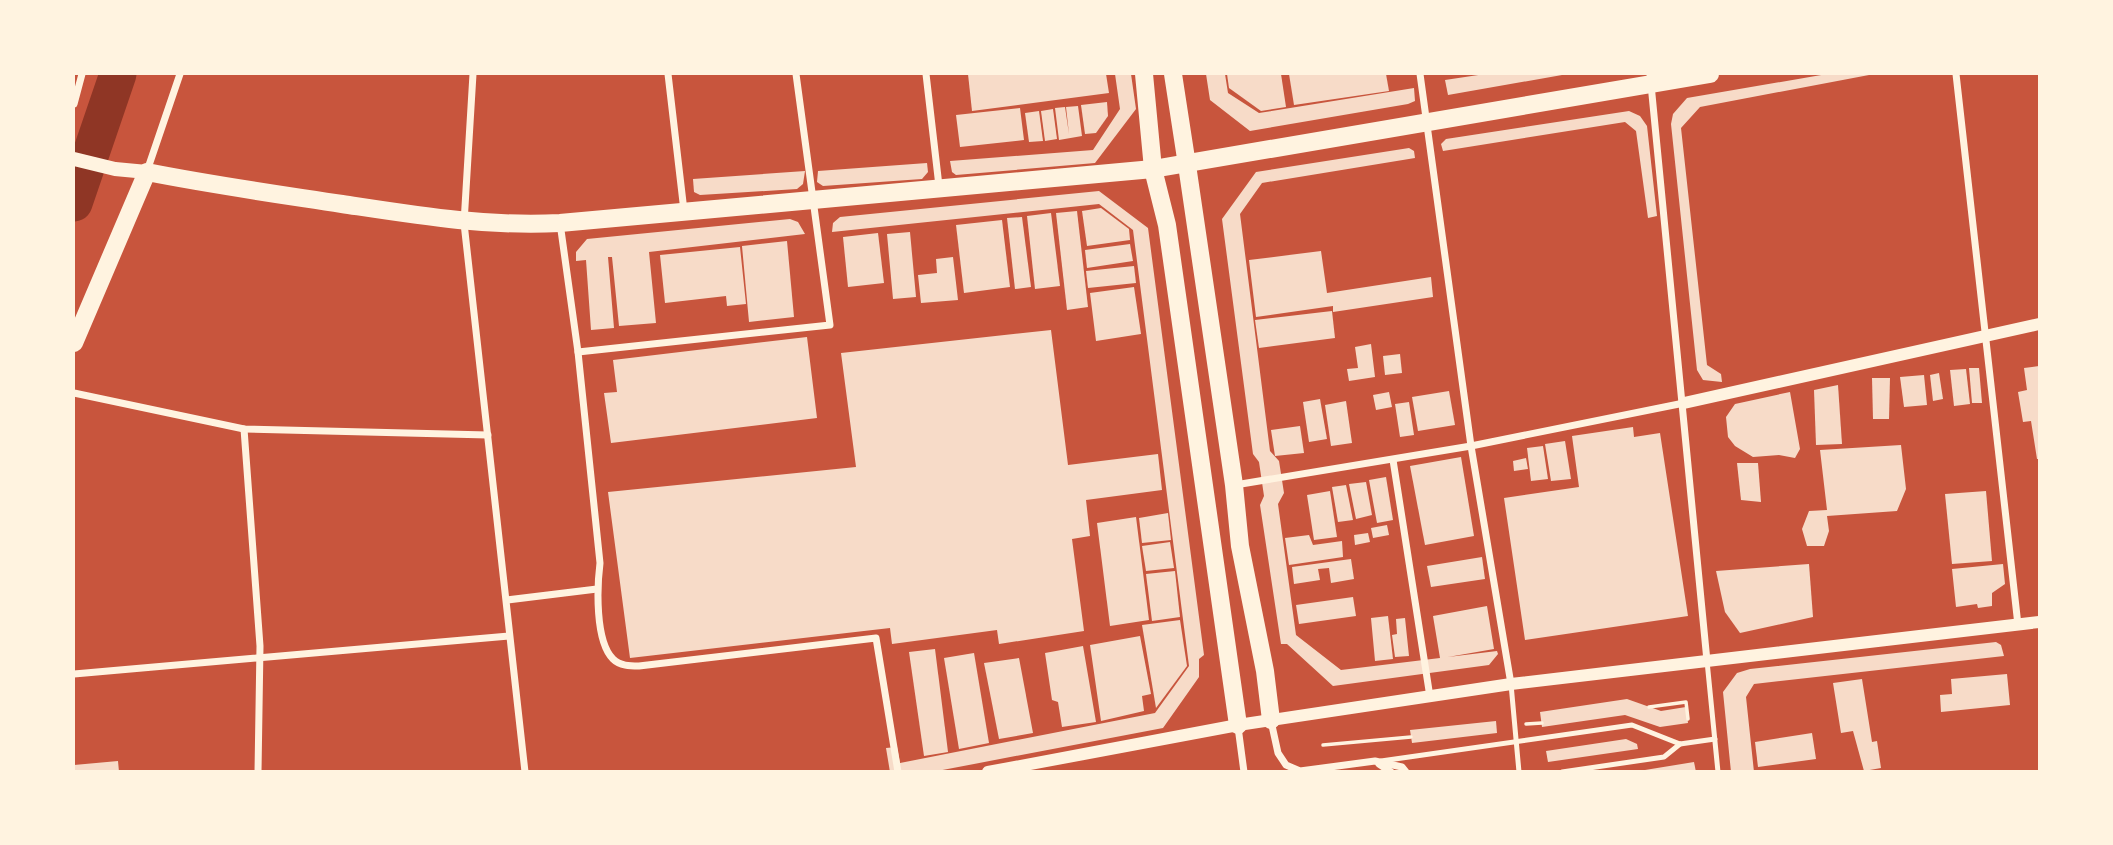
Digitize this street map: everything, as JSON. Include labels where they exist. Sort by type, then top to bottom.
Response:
[{"type":"main road","points":[[1144,74],[1153,169],[1167,225],[1238,725]]},
{"type":"main road","points":[[1173,74],[1234,485],[1240,546],[1265,671],[1271,720]]},
{"type":"main road","points":[[74,159],[115,169],[147,172],[232,189],[464,223],[511,226],[814,203],[1186,165],[1650,78],[1710,74]]},
{"type":"main road","points":[[74,343],[147,172]]},
{"type":"street","points":[[74,104],[82,74]]},
{"type":"street","points":[[147,172],[180,74]]},
{"type":"street","points":[[473,74],[464,223],[525,772]]},
{"type":"street","points":[[668,74],[684,211]]},
{"type":"street","points":[[578,352],[830,325],[796,74]]},
{"type":"street","points":[[926,74],[940,190]]},
{"type":"street","points":[[1420,74],[1471,446],[1511,684]]},
{"type":"street","points":[[1956,74],[1983,336],[2018,625]]},
{"type":"street","points":[[1650,78],[1684,403],[1707,661]]},
{"type":"street","points":[[560,223],[578,352],[600,563],[597,589],[603,637],[613,660],[622,665],[639,666],[876,638],[898,772]]},
{"type":"street","points":[[1234,485],[1471,446],[1684,403],[2039,324]]},
{"type":"street","points":[[74,394],[244,429],[488,435]]},
{"type":"street","points":[[244,429],[260,657],[258,772]]},
{"type":"street","points":[[1393,460],[1430,697]]},
{"type":"street","points":[[507,600],[597,589]]},
{"type":"street","points":[[988,772],[1238,725],[1511,684],[2039,622]]},
{"type":"street","points":[[74,674],[509,636]]},
{"type":"street","points":[[1271,720],[1278,753],[1286,765],[1300,771],[1375,761],[1402,767],[1406,772]]},
{"type":"street","points":[[1238,725],[1244,772]]},
{"type":"street","points":[[1375,761],[1391,772]]},
{"type":"lane","points":[[1707,661],[1718,772]]},
{"type":"lane","points":[[1511,684],[1519,772]]},
{"type":"lane","points":[[1375,761],[1632,725],[1680,744],[1715,739]]},
{"type":"lane","points":[[1562,772],[1664,757],[1680,744]]},
{"type":"path","points":[[1649,707],[1686,702],[1688,719]]},
{"type":"path","points":[[1323,745],[1411,737]]},
{"type":"building","points":[[968,74],[1106,74],[1109,93],[972,111]]},
{"type":"building","points":[[1115,74],[1131,74],[1136,109],[1095,163],[956,175],[952,172],[950,161],[1093,150],[1120,109]]},
{"type":"building","points":[[1206,74],[1225,74],[1228,93],[1259,113],[1414,88],[1415,101],[1250,131],[1210,100]]},
{"type":"building","points":[[1227,74],[1281,74],[1286,107],[1261,111],[1229,88]]},
{"type":"building","points":[[1289,74],[1386,74],[1389,91],[1294,105]]},
{"type":"building","points":[[1485,74],[1562,75],[1448,95],[1445,80]]},
{"type":"building","points":[[1827,74],[1869,75],[1700,107],[1681,128],[1707,365],[1721,374],[1722,382],[1703,380],[1697,370],[1671,124],[1673,114],[1687,98]]},
{"type":"building","points":[[1107,102],[1108,116],[1096,133],[1085,134],[1081,105]]},
{"type":"building","points":[[1078,106],[1082,136],[1059,140],[1055,108],[1065,107],[1069,134],[1066,107]]},
{"type":"building","points":[[1020,108],[1024,140],[960,147],[956,115]]},
{"type":"building","points":[[1053,109],[1057,139],[1045,141],[1041,111]]},
{"type":"building","points":[[1039,111],[1043,141],[1029,142],[1025,113]]},
{"type":"building","points":[[1629,111],[1640,116],[1647,126],[1657,216],[1648,218],[1636,131],[1625,122],[1443,151],[1441,144],[1446,139]]},
{"type":"building","points":[[1409,148],[1414,151],[1415,158],[1262,183],[1240,214],[1270,451],[1279,461],[1284,493],[1278,504],[1296,635],[1341,670],[1440,658],[1433,616],[1487,606],[1494,649],[1448,657],[1497,651],[1498,654],[1489,665],[1333,686],[1287,644],[1281,644],[1260,505],[1264,496],[1259,462],[1253,454],[1222,219],[1256,172]]},
{"type":"building","points":[[927,163],[928,172],[922,179],[823,186],[817,182],[818,171]]},
{"type":"building","points":[[805,171],[803,184],[797,189],[700,195],[694,192],[693,179]]},
{"type":"building","points":[[1099,191],[1148,228],[1204,655],[1199,659],[1199,677],[1163,728],[932,772],[890,772],[886,748],[897,747],[900,763],[1155,713],[1189,666],[1133,230],[1099,204],[832,232],[833,223],[840,217]]},
{"type":"building","points":[[1101,208],[1129,229],[1130,240],[1087,246],[1082,211]]},
{"type":"building","points":[[1077,211],[1088,307],[1067,310],[1056,213]]},
{"type":"building","points":[[1051,213],[1060,286],[1035,289],[1027,216]]},
{"type":"building","points":[[1022,217],[1031,287],[1015,289],[1007,218]]},
{"type":"building","points":[[790,219],[798,222],[805,234],[649,252],[656,323],[619,326],[612,257],[608,257],[614,328],[591,330],[586,260],[576,261],[576,252],[587,239]]},
{"type":"building","points":[[1002,220],[1010,287],[964,293],[956,225]]},
{"type":"building","points":[[910,232],[916,297],[893,299],[887,234]]},
{"type":"building","points":[[878,233],[884,283],[848,287],[843,237]]},
{"type":"building","points":[[787,241],[794,317],[749,322],[742,246]]},
{"type":"building","points":[[1130,244],[1133,261],[1087,268],[1085,250]]},
{"type":"building","points":[[740,247],[746,304],[727,306],[726,296],[665,303],[660,255]]},
{"type":"building","points":[[1321,251],[1327,293],[1431,277],[1433,297],[1333,312],[1333,306],[1256,317],[1249,260]]},
{"type":"building","points":[[953,257],[958,300],[921,303],[918,275],[937,273],[936,259]]},
{"type":"building","points":[[1134,266],[1136,283],[1088,288],[1086,271]]},
{"type":"building","points":[[1134,287],[1141,334],[1096,341],[1090,293]]},
{"type":"building","points":[[1332,311],[1335,338],[1259,348],[1255,320]]},
{"type":"building","points":[[1051,330],[1068,465],[1158,454],[1162,490],[1086,500],[1090,536],[1072,539],[1084,631],[999,644],[997,630],[892,644],[890,628],[630,658],[608,492],[856,467],[841,353]]},
{"type":"building","points":[[807,337],[817,418],[611,443],[604,393],[617,392],[613,360]]},
{"type":"building","points":[[1371,344],[1375,377],[1349,381],[1347,369],[1358,368],[1355,347]]},
{"type":"building","points":[[1400,354],[1402,373],[1385,375],[1383,356]]},
{"type":"building","points":[[2039,366],[2037,459],[2031,421],[2023,422],[2018,392],[2027,390],[2024,368]]},
{"type":"building","points":[[1969,368],[1979,368],[1982,403],[1972,403]]},
{"type":"building","points":[[1966,369],[1970,404],[1954,406],[1950,370]]},
{"type":"building","points":[[1939,373],[1943,399],[1933,401],[1930,375]]},
{"type":"building","points":[[1924,375],[1927,405],[1904,407],[1900,377]]},
{"type":"building","points":[[1872,378],[1890,378],[1889,419],[1873,419]]},
{"type":"building","points":[[1838,385],[1842,444],[1816,445],[1814,390]]},
{"type":"building","points":[[1449,391],[1455,425],[1418,431],[1412,397]]},
{"type":"building","points":[[1389,392],[1392,407],[1376,410],[1373,395]]},
{"type":"building","points":[[1790,392],[1800,449],[1795,458],[1779,455],[1753,457],[1735,446],[1728,437],[1726,417],[1735,404]]},
{"type":"building","points":[[1320,399],[1327,439],[1309,442],[1303,402]]},
{"type":"building","points":[[1346,401],[1352,443],[1331,446],[1325,405]]},
{"type":"building","points":[[1409,402],[1414,435],[1400,437],[1395,404]]},
{"type":"building","points":[[1300,426],[1304,453],[1275,456],[1271,430]]},
{"type":"building","points":[[1633,427],[1634,437],[1660,433],[1688,616],[1525,640],[1504,498],[1579,487],[1572,436]]},
{"type":"building","points":[[1565,441],[1571,479],[1551,481],[1545,444]]},
{"type":"building","points":[[1901,445],[1906,489],[1897,511],[1827,516],[1829,531],[1824,546],[1807,546],[1802,529],[1809,511],[1827,510],[1820,450]]},
{"type":"building","points":[[1543,446],[1548,479],[1531,481],[1527,448]]},
{"type":"building","points":[[1461,457],[1474,536],[1425,545],[1410,466]]},
{"type":"building","points":[[1526,458],[1528,469],[1514,471],[1513,461]]},
{"type":"building","points":[[1737,463],[1758,463],[1761,502],[1741,500]]},
{"type":"building","points":[[1386,477],[1393,520],[1377,523],[1369,480]]},
{"type":"building","points":[[1366,482],[1372,515],[1356,519],[1349,484]]},
{"type":"building","points":[[1346,485],[1353,520],[1338,522],[1332,487]]},
{"type":"building","points":[[1330,491],[1337,537],[1314,540],[1307,495]]},
{"type":"building","points":[[1986,491],[1992,561],[1952,564],[1945,494]]},
{"type":"building","points":[[1168,513],[1171,540],[1142,543],[1139,518]]},
{"type":"building","points":[[1136,517],[1149,620],[1110,626],[1097,523]]},
{"type":"building","points":[[1387,525],[1389,535],[1373,538],[1371,528]]},
{"type":"building","points":[[1368,533],[1370,542],[1355,545],[1354,535]]},
{"type":"building","points":[[1309,535],[1313,545],[1342,541],[1343,557],[1289,565],[1285,538]]},
{"type":"building","points":[[1170,542],[1174,568],[1146,571],[1142,546]]},
{"type":"building","points":[[1482,557],[1485,579],[1431,587],[1427,566]]},
{"type":"building","points":[[1351,559],[1354,579],[1331,583],[1329,568],[1318,569],[1320,580],[1294,584],[1292,567]]},
{"type":"building","points":[[1809,564],[1813,617],[1740,633],[1725,612],[1716,571]]},
{"type":"building","points":[[2003,564],[2005,584],[1992,593],[1992,606],[1978,608],[1977,604],[1956,607],[1952,569]]},
{"type":"building","points":[[1175,571],[1180,617],[1152,621],[1146,574]]},
{"type":"building","points":[[1353,597],[1356,616],[1299,624],[1296,605]]},
{"type":"building","points":[[1388,616],[1393,659],[1375,661],[1371,618]]},
{"type":"building","points":[[1405,618],[1409,656],[1395,657],[1392,635],[1397,634],[1396,619]]},
{"type":"building","points":[[1180,620],[1187,666],[1156,708],[1142,625]]},
{"type":"building","points":[[1140,636],[1151,694],[1142,696],[1144,711],[1101,721],[1090,645]]},
{"type":"building","points":[[1996,642],[2001,645],[2004,656],[1754,684],[1746,697],[1754,772],[1731,772],[1723,692],[1737,673],[1750,669]]},
{"type":"building","points":[[1083,646],[1096,722],[1062,727],[1058,702],[1052,700],[1045,653]]},
{"type":"building","points":[[935,649],[948,752],[924,756],[909,652]]},
{"type":"building","points":[[974,653],[989,743],[959,749],[944,658]]},
{"type":"building","points":[[1019,658],[1033,733],[999,739],[984,663]]},
{"type":"building","points":[[2007,674],[2010,705],[1941,712],[1940,695],[1952,694],[1951,679]]},
{"type":"building","points":[[1862,679],[1872,742],[1877,741],[1881,768],[1864,771],[1853,731],[1841,733],[1833,683]]},
{"type":"building","points":[[1627,699],[1661,711],[1686,707],[1688,723],[1660,727],[1625,715],[1542,727],[1540,712]]},
{"type":"building","points":[[1496,721],[1497,733],[1412,743],[1410,730]]},
{"type":"building","points":[[1812,733],[1816,759],[1758,767],[1755,742]]},
{"type":"building","points":[[1626,739],[1637,744],[1638,749],[1548,762],[1546,751]]},
{"type":"building","points":[[118,761],[119,772],[74,772],[74,765]]},
{"type":"building","points":[[1694,762],[1696,772],[1645,772],[1645,770]]},
{"type":"waterway","points":[[74,203],[118,74]]}]
